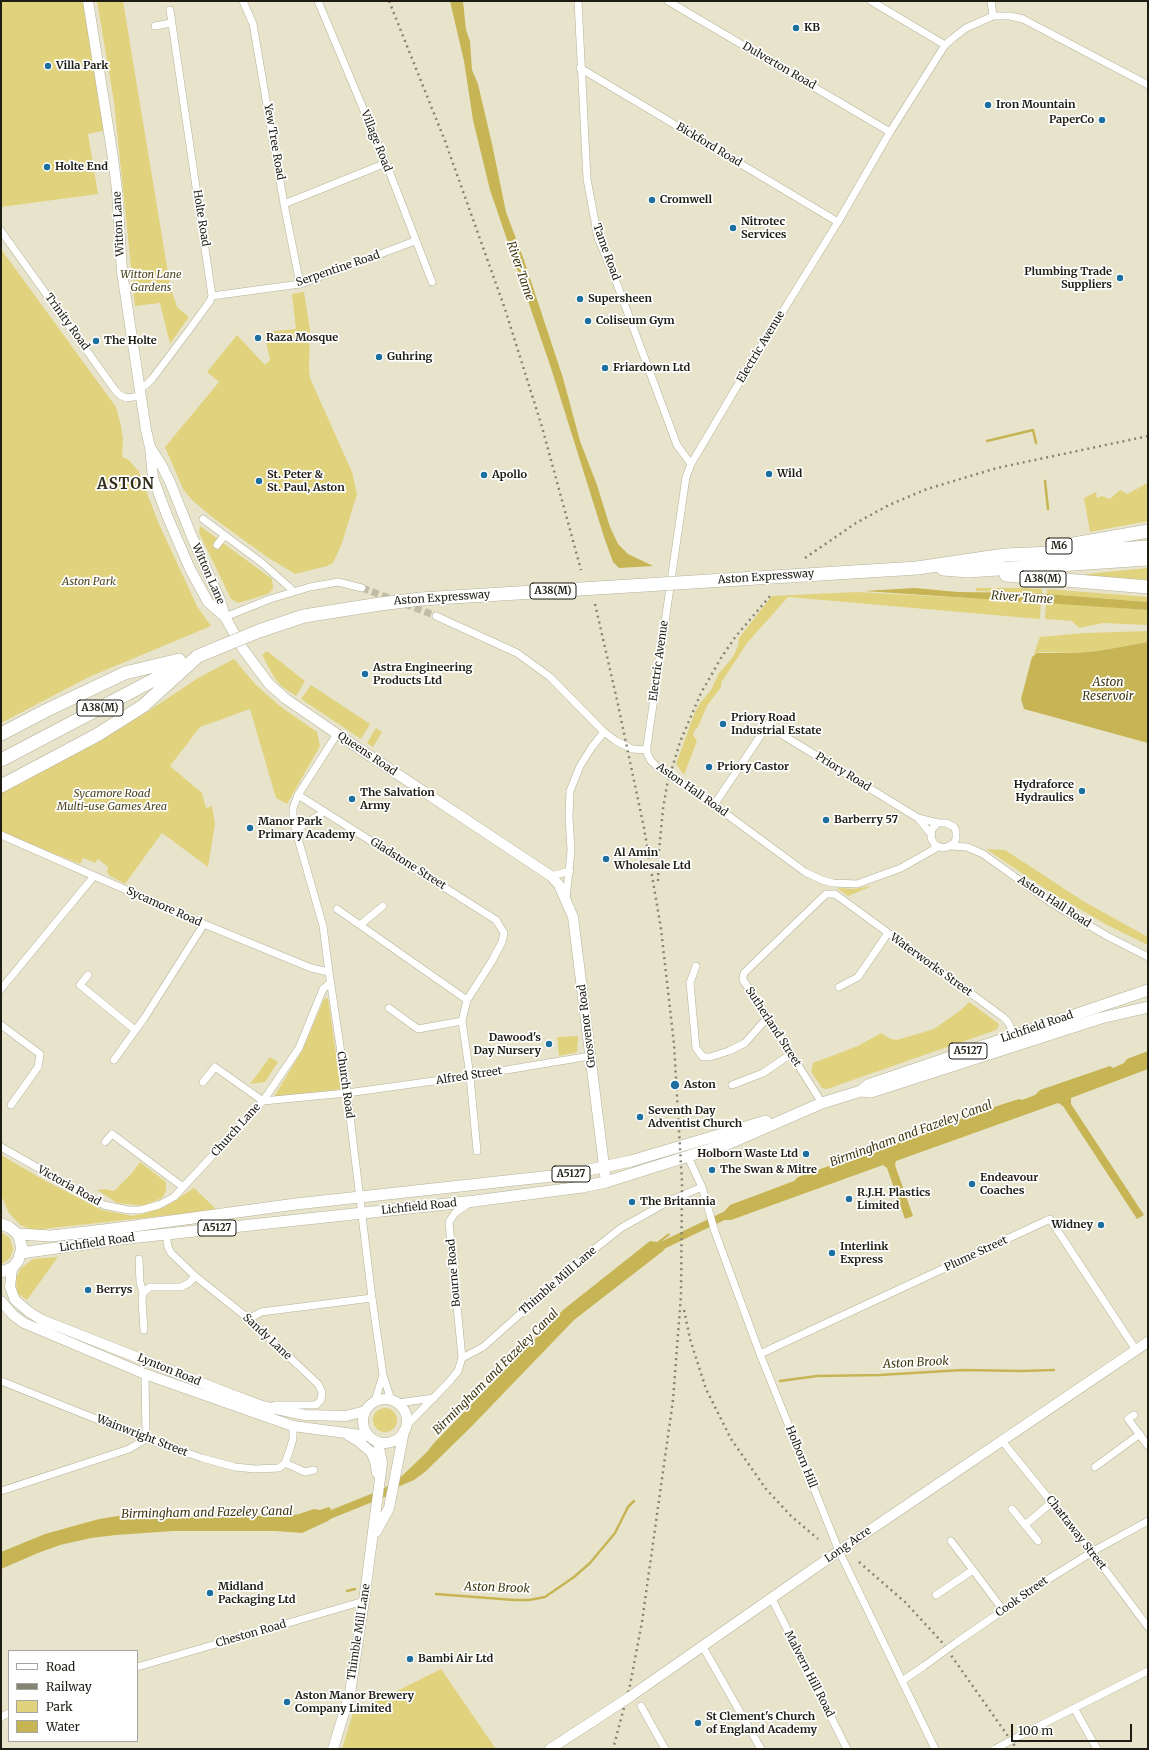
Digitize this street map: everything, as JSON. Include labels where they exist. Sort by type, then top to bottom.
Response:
[{"type":"highway","name":"M6","points":[[1005,555],[1113,549],[1148,531]]},
{"type":"highway","name":"Aston Expressway","points":[[917,568],[968,571],[1113,549],[1148,546]]},
{"type":"highway","name":"Aston Expressway","points":[[1113,549],[1148,559]]},
{"type":"highway","name":"Aston Expressway","points":[[1,760],[198,656],[258,631],[304,616],[421,599],[917,568],[1005,555]]},
{"type":"highway","name":"A38(M)","points":[[968,571],[1148,587]]},
{"type":"highway","points":[[1,734],[45,711],[126,673],[198,656]]},
{"type":"highway","points":[[1,786],[97,734],[143,706],[198,656]]},
{"type":"main road","name":"Witton Lane","points":[[88,1],[113,158],[117,190],[122,272],[146,430],[150,447],[153,478],[190,569],[208,602],[225,617]]},
{"type":"main road","name":"Witton Lane","points":[[150,447],[170,482],[192,537],[220,600],[225,617]]},
{"type":"main road","name":"Queens Road","points":[[225,617],[243,649],[269,684],[286,699],[551,876],[566,899]]},
{"type":"main road","name":"Grosvenor Road","points":[[566,899],[573,917],[606,1182]]},
{"type":"main road","name":"Lichfield Road","points":[[21,1253],[166,1234],[475,1201],[582,1187],[606,1182],[730,1143],[822,1103],[861,1091],[871,1092],[1148,990]]},
{"type":"main road","name":"Lichfield Road","points":[[1016,1039],[1148,1007]]},
{"type":"main road","name":"Lichfield Road","points":[[18,1234],[51,1236],[112,1229],[235,1211],[539,1178],[603,1167],[644,1157],[804,1110]]},
{"type":"main road","points":[[1,1272],[12,1268],[18,1262],[21,1253],[21,1243],[18,1234],[2,1222]]},
{"type":"main road","name":"Lynton Road","points":[[12,1268],[10,1287],[15,1300],[29,1312],[42,1320],[262,1406],[305,1415],[346,1416],[365,1411]]},
{"type":"main road","name":"Lynton Road","points":[[1,1301],[24,1324],[145,1374],[293,1426],[368,1436]]},
{"type":"main road","name":"Long Acre","points":[[550,1749],[703,1647],[839,1551],[1148,1342]]},
{"type":"main road","points":[[380,1399],[394,1401],[406,1414],[405,1428],[396,1440],[390,1442],[378,1442],[368,1436],[362,1424],[365,1411],[375,1401],[380,1399]]},
{"type":"main road","name":"Thimble Mill Lane","points":[[373,1538],[389,1508],[398,1470],[405,1428]]},
{"type":"main road","name":"Lynton Road","points":[[332,1431],[342,1432],[358,1441],[371,1452],[375,1461],[379,1484]]},
{"type":"main road","name":"Thimble Mill Lane","points":[[333,1749],[350,1693],[377,1513],[382,1463],[378,1442]]},
{"type":"street","name":"Yew Tree Road","points":[[243,1],[254,24],[284,204],[300,284]]},
{"type":"street","name":"Village Road","points":[[318,1],[386,164],[432,282]]},
{"type":"street","name":"Tame Road","points":[[578,1],[580,68],[587,179],[598,238],[614,276],[677,445],[691,464]]},
{"type":"street","name":"Dulverton Road","points":[[668,1],[890,132]]},
{"type":"street","points":[[871,1],[945,45]]},
{"type":"street","points":[[991,1],[993,16],[1010,16],[1023,19],[1148,85]]},
{"type":"street","name":"Holte Road","points":[[170,10],[212,296]]},
{"type":"street","name":"Electric Avenue","points":[[647,750],[686,477],[691,464],[749,366],[838,222],[890,132],[945,45],[966,28],[993,16]]},
{"type":"street","points":[[155,26],[172,23]]},
{"type":"street","name":"Bickford Road","points":[[580,68],[838,222]]},
{"type":"street","points":[[284,204],[386,164]]},
{"type":"street","name":"Trinity Road","points":[[1,231],[115,390],[126,398],[140,392]]},
{"type":"street","name":"Serpentine Road","points":[[212,296],[300,284],[415,241]]},
{"type":"street","points":[[140,392],[190,330],[212,296]]},
{"type":"street","points":[[203,519],[262,563],[293,591]]},
{"type":"street","name":"Witton Lane","points":[[217,546],[224,536]]},
{"type":"street","points":[[225,617],[293,591],[338,582],[362,588]]},
{"type":"street","points":[[436,616],[517,653],[550,677],[604,732],[616,742],[635,750],[647,750]]},
{"type":"street","points":[[714,805],[773,717]]},
{"type":"street","name":"Priory Road","points":[[768,726],[918,818],[938,823]]},
{"type":"street","name":"Grosvenor Road","points":[[566,899],[571,851],[569,816],[570,791],[580,766],[604,732]]},
{"type":"street","points":[[328,972],[323,926],[293,821],[293,808],[298,796],[337,734]]},
{"type":"street","name":"Aston Hall Road","points":[[647,750],[653,764],[714,805],[805,872],[822,880],[833,883],[857,884],[873,880],[901,868],[938,847],[967,847]]},
{"type":"street","name":"Gladstone Street","points":[[298,796],[496,920],[504,933],[502,942],[492,961],[467,1000]]},
{"type":"street","points":[[296,830],[324,812]]},
{"type":"street","name":"Priory Road","points":[[918,818],[931,836]]},
{"type":"street","name":"Aston Hall Road","points":[[938,823],[946,822],[950,824],[954,827],[956,835],[967,847],[992,860],[1050,902],[1107,936],[1145,956],[1148,962]]},
{"type":"street","points":[[926,854],[934,826],[938,823]]},
{"type":"street","points":[[950,846],[954,843],[956,835]]},
{"type":"street","name":"Sycamore Road","points":[[1,836],[204,924],[311,968],[328,972]]},
{"type":"street","points":[[931,836],[935,845],[938,847]]},
{"type":"street","points":[[551,876],[570,871]]},
{"type":"street","points":[[1,989],[94,876]]},
{"type":"street","name":"Sutherland Street","points":[[822,1103],[743,980],[744,973],[826,894],[835,894]]},
{"type":"street","name":"Waterworks Street","points":[[835,894],[1003,1017],[1008,1022],[1016,1039]]},
{"type":"street","points":[[360,925],[383,906]]},
{"type":"street","points":[[337,909],[467,1000],[462,1021],[470,1076],[477,1151]]},
{"type":"street","points":[[114,1060],[204,924]]},
{"type":"street","points":[[839,987],[858,977],[888,933]]},
{"type":"street","points":[[696,966],[690,983],[696,1048],[703,1057],[710,1057],[729,1051],[745,1043],[767,1018]]},
{"type":"street","name":"Church Road","points":[[328,972],[346,1093],[361,1214]]},
{"type":"street","points":[[88,975],[80,985],[135,1030]]},
{"type":"street","name":"Church Lane","points":[[183,1187],[262,1101],[299,1048],[323,989],[330,983]]},
{"type":"street","points":[[389,1008],[418,1028],[462,1021]]},
{"type":"street","points":[[1,1025],[40,1054],[38,1067],[11,1105]]},
{"type":"street","points":[[732,1085],[763,1073],[791,1054]]},
{"type":"street","name":"Alfred Street","points":[[262,1101],[346,1093],[470,1076],[590,1056]]},
{"type":"street","points":[[203,1082],[215,1067],[262,1101]]},
{"type":"street","points":[[105,1142],[112,1134],[183,1187]]},
{"type":"street","name":"Victoria Road","points":[[1,1147],[104,1205],[140,1210],[149,1209],[174,1197],[183,1187]]},
{"type":"street","name":"Holborn Hill","points":[[688,1157],[702,1187],[716,1232],[760,1354],[839,1551],[935,1749]]},
{"type":"street","name":"Thimble Mill Lane","points":[[462,1358],[483,1347],[583,1258],[621,1228],[671,1200],[702,1187]]},
{"type":"street","name":"Bourne Road","points":[[462,1358],[450,1222],[455,1212],[475,1201]]},
{"type":"street","points":[[361,1214],[383,1375],[394,1401],[434,1398]]},
{"type":"street","name":"Plume Street","points":[[760,1354],[1050,1219],[1136,1350]]},
{"type":"street","name":"Sandy Lane","points":[[166,1234],[168,1247],[171,1254],[195,1276],[249,1319],[314,1380],[322,1392],[321,1400],[316,1405],[262,1406]]},
{"type":"street","points":[[139,1259],[140,1282],[143,1293],[144,1330]]},
{"type":"street","points":[[143,1293],[150,1287],[181,1286],[189,1283],[195,1276]]},
{"type":"street","points":[[249,1319],[261,1312],[372,1298]]},
{"type":"street","points":[[405,1428],[458,1371],[462,1358]]},
{"type":"street","points":[[1,1492],[129,1449],[146,1439],[145,1374]]},
{"type":"street","points":[[375,1401],[383,1375]]},
{"type":"street","name":"Wainwright Street","points":[[1,1381],[146,1439],[202,1458],[235,1467],[255,1470],[279,1468],[285,1463]]},
{"type":"street","points":[[1134,1415],[1128,1419],[1148,1446]]},
{"type":"street","points":[[293,1426],[293,1439],[285,1463],[305,1472],[314,1470]]},
{"type":"street","points":[[1095,1467],[1140,1434]]},
{"type":"street","name":"Chattaway Street","points":[[1002,1441],[1092,1552],[1148,1627]]},
{"type":"street","points":[[1024,1525],[1052,1502]]},
{"type":"street","points":[[1012,1509],[1038,1541]]},
{"type":"street","name":"Cook Street","points":[[902,1682],[1047,1580],[1092,1552],[1148,1521]]},
{"type":"street","points":[[951,1541],[1003,1610]]},
{"type":"street","points":[[936,1595],[972,1570]]},
{"type":"street","name":"Malvern Hill Road","points":[[772,1599],[847,1749]]},
{"type":"street","name":"Cheston Road","points":[[138,1667],[364,1601]]},
{"type":"street","points":[[703,1647],[761,1749]]},
{"type":"street","points":[[995,1749],[1148,1671]]},
{"type":"street","points":[[641,1706],[665,1749]]},
{"type":"street","points":[[1074,1708],[1097,1749]]},
{"type":"green space","name":"Villa Park","points":[[1,1],[85,1],[107,130],[88,134],[98,194],[1,207]]},
{"type":"green space","name":"Witton Lane Gardens","points":[[97,1],[123,1],[170,285],[177,307],[189,317],[170,344],[160,303],[135,306],[114,102]]},
{"type":"green space","name":"Aston Park","points":[[1,249],[116,407],[123,440],[122,457],[129,460],[139,472],[158,522],[197,606],[211,626],[89,677],[1,723]]},
{"type":"green space","points":[[304,292],[310,330],[310,378],[352,472],[357,494],[342,543],[333,563],[327,566],[295,574],[267,557],[212,517],[191,499],[183,489],[165,447],[219,382],[207,372],[237,335],[265,365],[270,360],[264,332],[296,329],[292,294]]},
{"type":"green space","points":[[1148,483],[1148,521],[1090,532],[1084,498],[1096,492],[1097,498],[1102,496],[1110,499],[1120,490],[1127,494]]},
{"type":"green space","points":[[200,526],[272,579],[273,589],[268,594],[238,603],[231,599],[199,533]]},
{"type":"green space","points":[[1148,568],[1148,580],[1085,576],[1086,574]]},
{"type":"green space","points":[[976,588],[1042,589],[1042,593],[976,591]]},
{"type":"green space","points":[[1047,589],[1148,597],[1148,602],[1047,594]]},
{"type":"green space","points":[[857,592],[1041,602],[1040,619],[788,597],[747,643],[721,683],[721,687],[707,706],[693,735],[697,741],[684,775],[676,764],[695,712],[711,690],[719,673],[733,657],[738,646],[739,638],[772,596]]},
{"type":"green space","points":[[1046,602],[1148,610],[1148,625],[1103,623],[1079,628],[1072,621],[1045,619]]},
{"type":"green space","points":[[1148,631],[1148,642],[1098,651],[1076,653],[1040,652],[1034,654],[1040,637],[1085,633]]},
{"type":"green space","points":[[267,651],[305,681],[296,696],[281,686],[274,677],[262,655]]},
{"type":"green space","name":"Sycamore Road Multi-use Games Area","points":[[234,659],[256,685],[281,707],[317,732],[320,746],[287,804],[276,798],[250,709],[200,727],[170,766],[202,793],[206,808],[212,806],[215,824],[208,867],[162,833],[125,884],[110,876],[107,872],[108,867],[98,859],[95,863],[83,858],[80,864],[1,832],[1,793],[144,714],[198,678]]},
{"type":"green space","points":[[311,685],[370,724],[361,739],[301,699]]},
{"type":"green space","points":[[376,728],[382,732],[373,747],[367,743]]},
{"type":"green space","points":[[986,849],[1005,850],[1083,901],[1148,937],[1148,945],[1107,925],[1047,890]]},
{"type":"green space","points":[[872,886],[848,896],[837,888],[853,889]]},
{"type":"green space","points":[[328,998],[341,1089],[277,1098],[275,1095],[303,1049],[324,999]]},
{"type":"green space","points":[[969,1002],[998,1023],[999,1026],[996,1030],[827,1089],[822,1088],[811,1072],[813,1063],[858,1046],[881,1033],[891,1039],[897,1040],[934,1029],[961,1010]]},
{"type":"green space","points":[[578,1036],[577,1052],[559,1056],[557,1037]]},
{"type":"green space","points":[[270,1057],[278,1062],[265,1082],[250,1084]]},
{"type":"green space","points":[[1,1155],[44,1180],[102,1210],[133,1216],[163,1208],[194,1188],[217,1210],[33,1230],[20,1225],[9,1213],[1,1195]]},
{"type":"green space","points":[[140,1162],[166,1182],[166,1191],[162,1198],[144,1206],[117,1203],[97,1190],[105,1189],[114,1191],[132,1173]]},
{"type":"green space","points":[[1,1232],[10,1238],[13,1250],[10,1258],[1,1265]]},
{"type":"green space","points":[[58,1257],[27,1300],[17,1293],[16,1278],[21,1268],[33,1259]]},
{"type":"green space","points":[[385,1408],[394,1411],[397,1420],[394,1429],[385,1432],[376,1429],[373,1420],[376,1411]]},
{"type":"green space","points":[[441,1669],[496,1749],[342,1749],[353,1713]]},
{"type":"water","name":"River Tame","points":[[450,1],[463,1],[466,30],[470,41],[472,70],[478,84],[506,212],[524,260],[563,378],[580,441],[597,485],[610,527],[618,544],[628,554],[653,566],[619,568],[613,562],[605,540],[551,368],[490,190],[473,120],[464,61]]},
{"type":"water","name":"River Tame","points":[[915,588],[958,592],[1035,593],[1148,602],[1148,610],[864,591]]},
{"type":"water","name":"Aston Reservoir","points":[[1148,642],[1148,743],[1024,709],[1021,699],[1032,657],[1037,653],[1076,653],[1098,651]]},
{"type":"water","points":[[1148,1051],[1148,1069],[1071,1098],[1071,1104],[1144,1215],[1137,1219],[1063,1106],[1058,1103],[896,1161],[895,1165],[913,1216],[905,1219],[887,1168],[883,1165],[731,1220],[720,1220],[719,1217],[730,1205],[794,1181],[798,1177],[1000,1105],[1019,1099],[1022,1100],[1035,1095],[1040,1090],[1110,1066],[1113,1068],[1124,1063],[1127,1059]]},
{"type":"water","points":[[669,1233],[670,1235],[662,1241],[671,1241],[663,1251],[574,1320],[471,1427],[425,1472],[414,1480],[384,1493],[427,1452],[563,1310],[650,1241],[657,1242]]},
{"type":"water","points":[[329,1507],[331,1509],[329,1512],[337,1512],[328,1521],[302,1533],[276,1531],[173,1531],[116,1535],[91,1538],[60,1545],[1,1569],[1,1552],[45,1534],[99,1519],[118,1516],[286,1516]]},
{"type":"waterway","points":[[987,441],[1033,430],[1036,443]]},
{"type":"waterway","points":[[1045,481],[1048,509]]},
{"type":"waterway","name":"Birmingham and Fazeley Canal","points":[[661,1246],[728,1214]]},
{"type":"waterway","name":"Aston Brook","points":[[780,1381],[817,1376],[880,1375],[962,1370],[1054,1370]]},
{"type":"waterway","name":"Birmingham and Fazeley Canal","points":[[327,1516],[384,1493],[393,1487]]},
{"type":"waterway","name":"Aston Brook","points":[[436,1594],[514,1600],[529,1600],[545,1597],[574,1577],[590,1563],[615,1533],[628,1507],[634,1501]]},
{"type":"waterway","name":"Aston Brook","points":[[347,1591],[355,1589]]},
{"type":"tunnel","points":[[362,588],[395,600]]},
{"type":"tunnel","points":[[405,604],[436,616]]},
{"type":"railway","points":[[389,1],[445,141],[505,309],[542,427],[581,570]]},
{"type":"railway","points":[[805,558],[856,523],[889,505],[927,489],[997,468],[1148,436]]},
{"type":"railway","points":[[658,881],[663,809],[667,785],[680,742],[701,693],[721,658],[736,636],[771,595]]},
{"type":"railway","points":[[595,604],[644,828],[661,929],[674,1044],[682,1182],[681,1295],[673,1400],[642,1622],[630,1685],[613,1749]]},
{"type":"railway","points":[[684,1310],[690,1339],[706,1389],[731,1439],[766,1489],[791,1516],[818,1539]]},
{"type":"railway","points":[[859,1562],[905,1602],[941,1641],[1017,1749]]},
{"type":"place","name":"KB","points":[[796,28]]},
{"type":"place","name":"Villa Park","points":[[48,66]]},
{"type":"place","name":"Iron Mountain","points":[[988,105]]},
{"type":"place","name":"PaperCo","points":[[1102,120]]},
{"type":"place","name":"Holte End","points":[[47,167]]},
{"type":"place","name":"Cromwell","points":[[652,200]]},
{"type":"place","name":"Nitrotec Services","points":[[733,228]]},
{"type":"place","name":"Plumbing Trade Suppliers","points":[[1120,278]]},
{"type":"place","name":"Supersheen","points":[[580,299]]},
{"type":"place","name":"Coliseum Gym","points":[[588,321]]},
{"type":"place","name":"Raza Mosque","points":[[258,338]]},
{"type":"place","name":"The Holte","points":[[96,341]]},
{"type":"place","name":"Guhring","points":[[379,357]]},
{"type":"place","name":"Friardown Ltd","points":[[605,368]]},
{"type":"place","name":"Wild","points":[[769,474]]},
{"type":"place","name":"Apollo","points":[[484,475]]},
{"type":"place","name":"St. Peter & St. Paul, Aston","points":[[259,481]]},
{"type":"place","name":"Astra Engineering Products Ltd","points":[[365,674]]},
{"type":"place","name":"Priory Road Industrial Estate","points":[[723,724]]},
{"type":"place","name":"Priory Castor","points":[[709,767]]},
{"type":"place","name":"Hydraforce Hydraulics","points":[[1082,791]]},
{"type":"place","name":"The Salvation Army","points":[[352,799]]},
{"type":"place","name":"Barberry 57","points":[[826,820]]},
{"type":"place","name":"Manor Park Primary Academy","points":[[250,828]]},
{"type":"place","name":"Al Amin Wholesale Ltd","points":[[606,859]]},
{"type":"place","name":"Dawood's Day Nursery","points":[[549,1044]]},
{"type":"place","name":"Aston","points":[[675,1085]]},
{"type":"place","name":"Seventh Day Adventist Church","points":[[640,1117]]},
{"type":"place","name":"Holborn Waste Ltd","points":[[806,1154]]},
{"type":"place","name":"The Swan & Mitre","points":[[712,1170]]},
{"type":"place","name":"Endeavour Coaches","points":[[972,1184]]},
{"type":"place","name":"R.J.H. Plastics Limited","points":[[849,1199]]},
{"type":"place","name":"The Britannia","points":[[632,1202]]},
{"type":"place","name":"Widney","points":[[1101,1225]]},
{"type":"place","name":"Interlink Express","points":[[832,1253]]},
{"type":"place","name":"Berrys","points":[[88,1290]]},
{"type":"place","name":"Midland Packaging Ltd","points":[[210,1593]]},
{"type":"place","name":"Bambi Air Ltd","points":[[410,1659]]},
{"type":"place","name":"Aston Manor Brewery Company Limited","points":[[287,1702]]},
{"type":"place","name":"St Clement's Church of England Academy","points":[[698,1723]]},
{"type":"district","name":"ASTON","points":[[126,485]]}]
